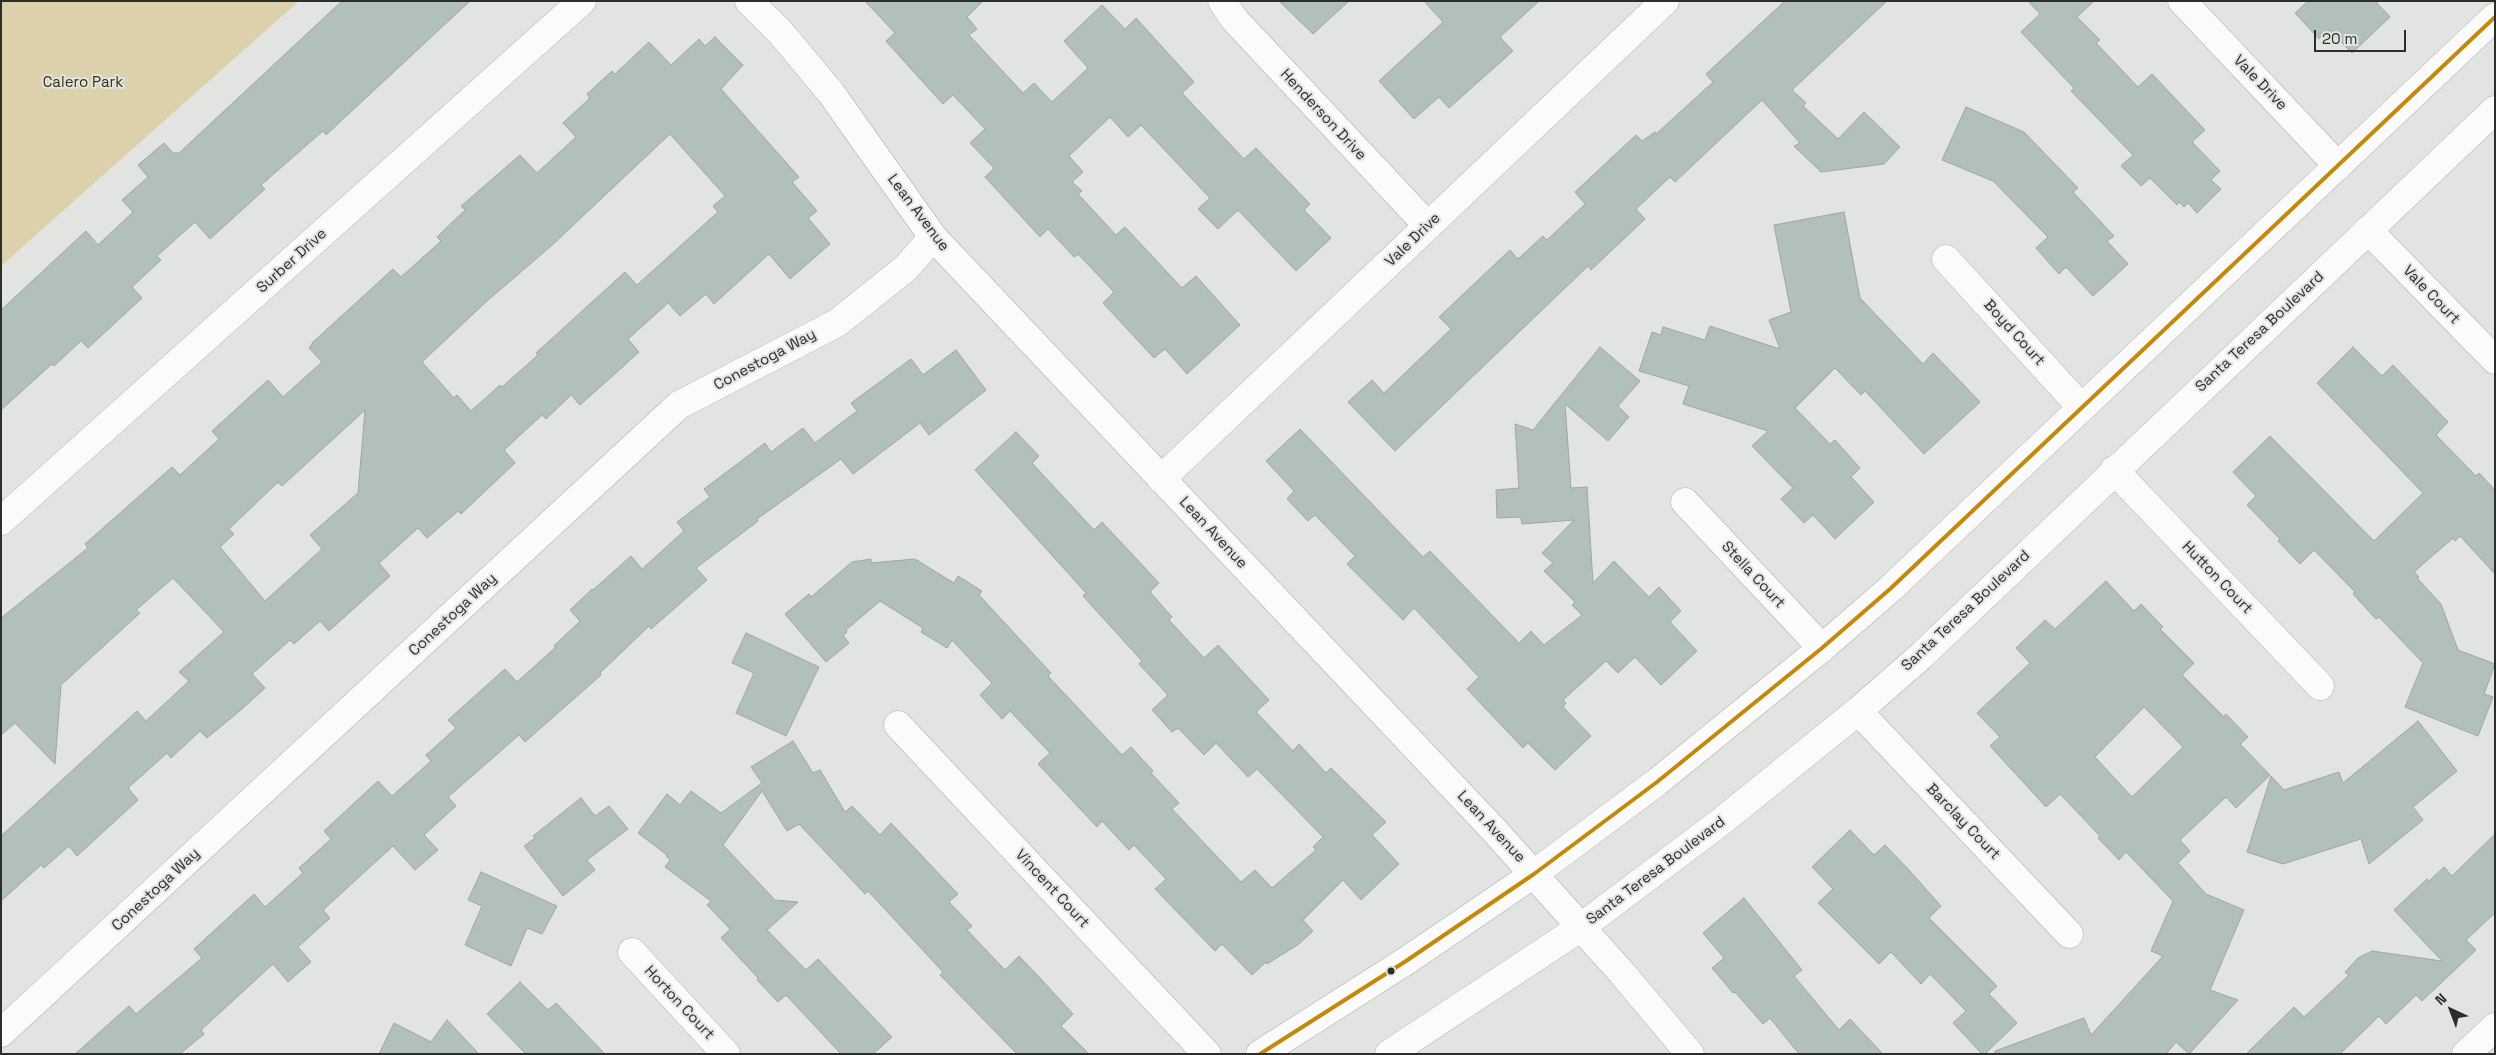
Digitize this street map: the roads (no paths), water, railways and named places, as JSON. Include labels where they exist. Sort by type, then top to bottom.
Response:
[{"type":"street","name":"Surber Drive","points":[[1,521],[582,1]]},
{"type":"street","name":"Lean Avenue","points":[[749,1],[781,33],[831,93],[933,237],[1534,874],[1622,973],[1690,1054]]},
{"type":"street","name":"Henderson Drive","points":[[1222,1],[1234,19],[1428,226]]},
{"type":"street","name":"Vale Drive","points":[[1161,479],[1664,1]]},
{"type":"street","name":"Vale Drive","points":[[2182,1],[2338,166]]},
{"type":"street","points":[[1260,1054],[1406,961],[1534,874],[1657,782],[1822,648],[1890,589],[2495,17]]},
{"type":"street","name":"Santa Teresa Boulevard","points":[[1389,1054],[1580,928],[1722,821],[1858,711],[1921,656],[2114,470],[2495,110]]},
{"type":"street","name":"Vale Court","points":[[2368,230],[2495,360]]},
{"type":"street","name":"Conestoga Way","points":[[1,1033],[679,406],[837,323],[906,268],[933,237]]},
{"type":"street","name":"Boyd Court","points":[[1946,259],[2081,407]]},
{"type":"street","name":"Hutton Court","points":[[2114,470],[2320,686]]},
{"type":"street","name":"Stella Court","points":[[1685,502],[1822,648]]},
{"type":"street","name":"Barclay Court","points":[[1858,711],[2069,934]]},
{"type":"street","name":"Vincent Court","points":[[898,725],[1207,1054]]},
{"type":"street","name":"Horton Court","points":[[632,952],[726,1054]]},
{"type":"street","points":[[2466,1054],[2495,1027]]},
{"type":"park label","name":"Calero Park","points":[[83,83]]}]
